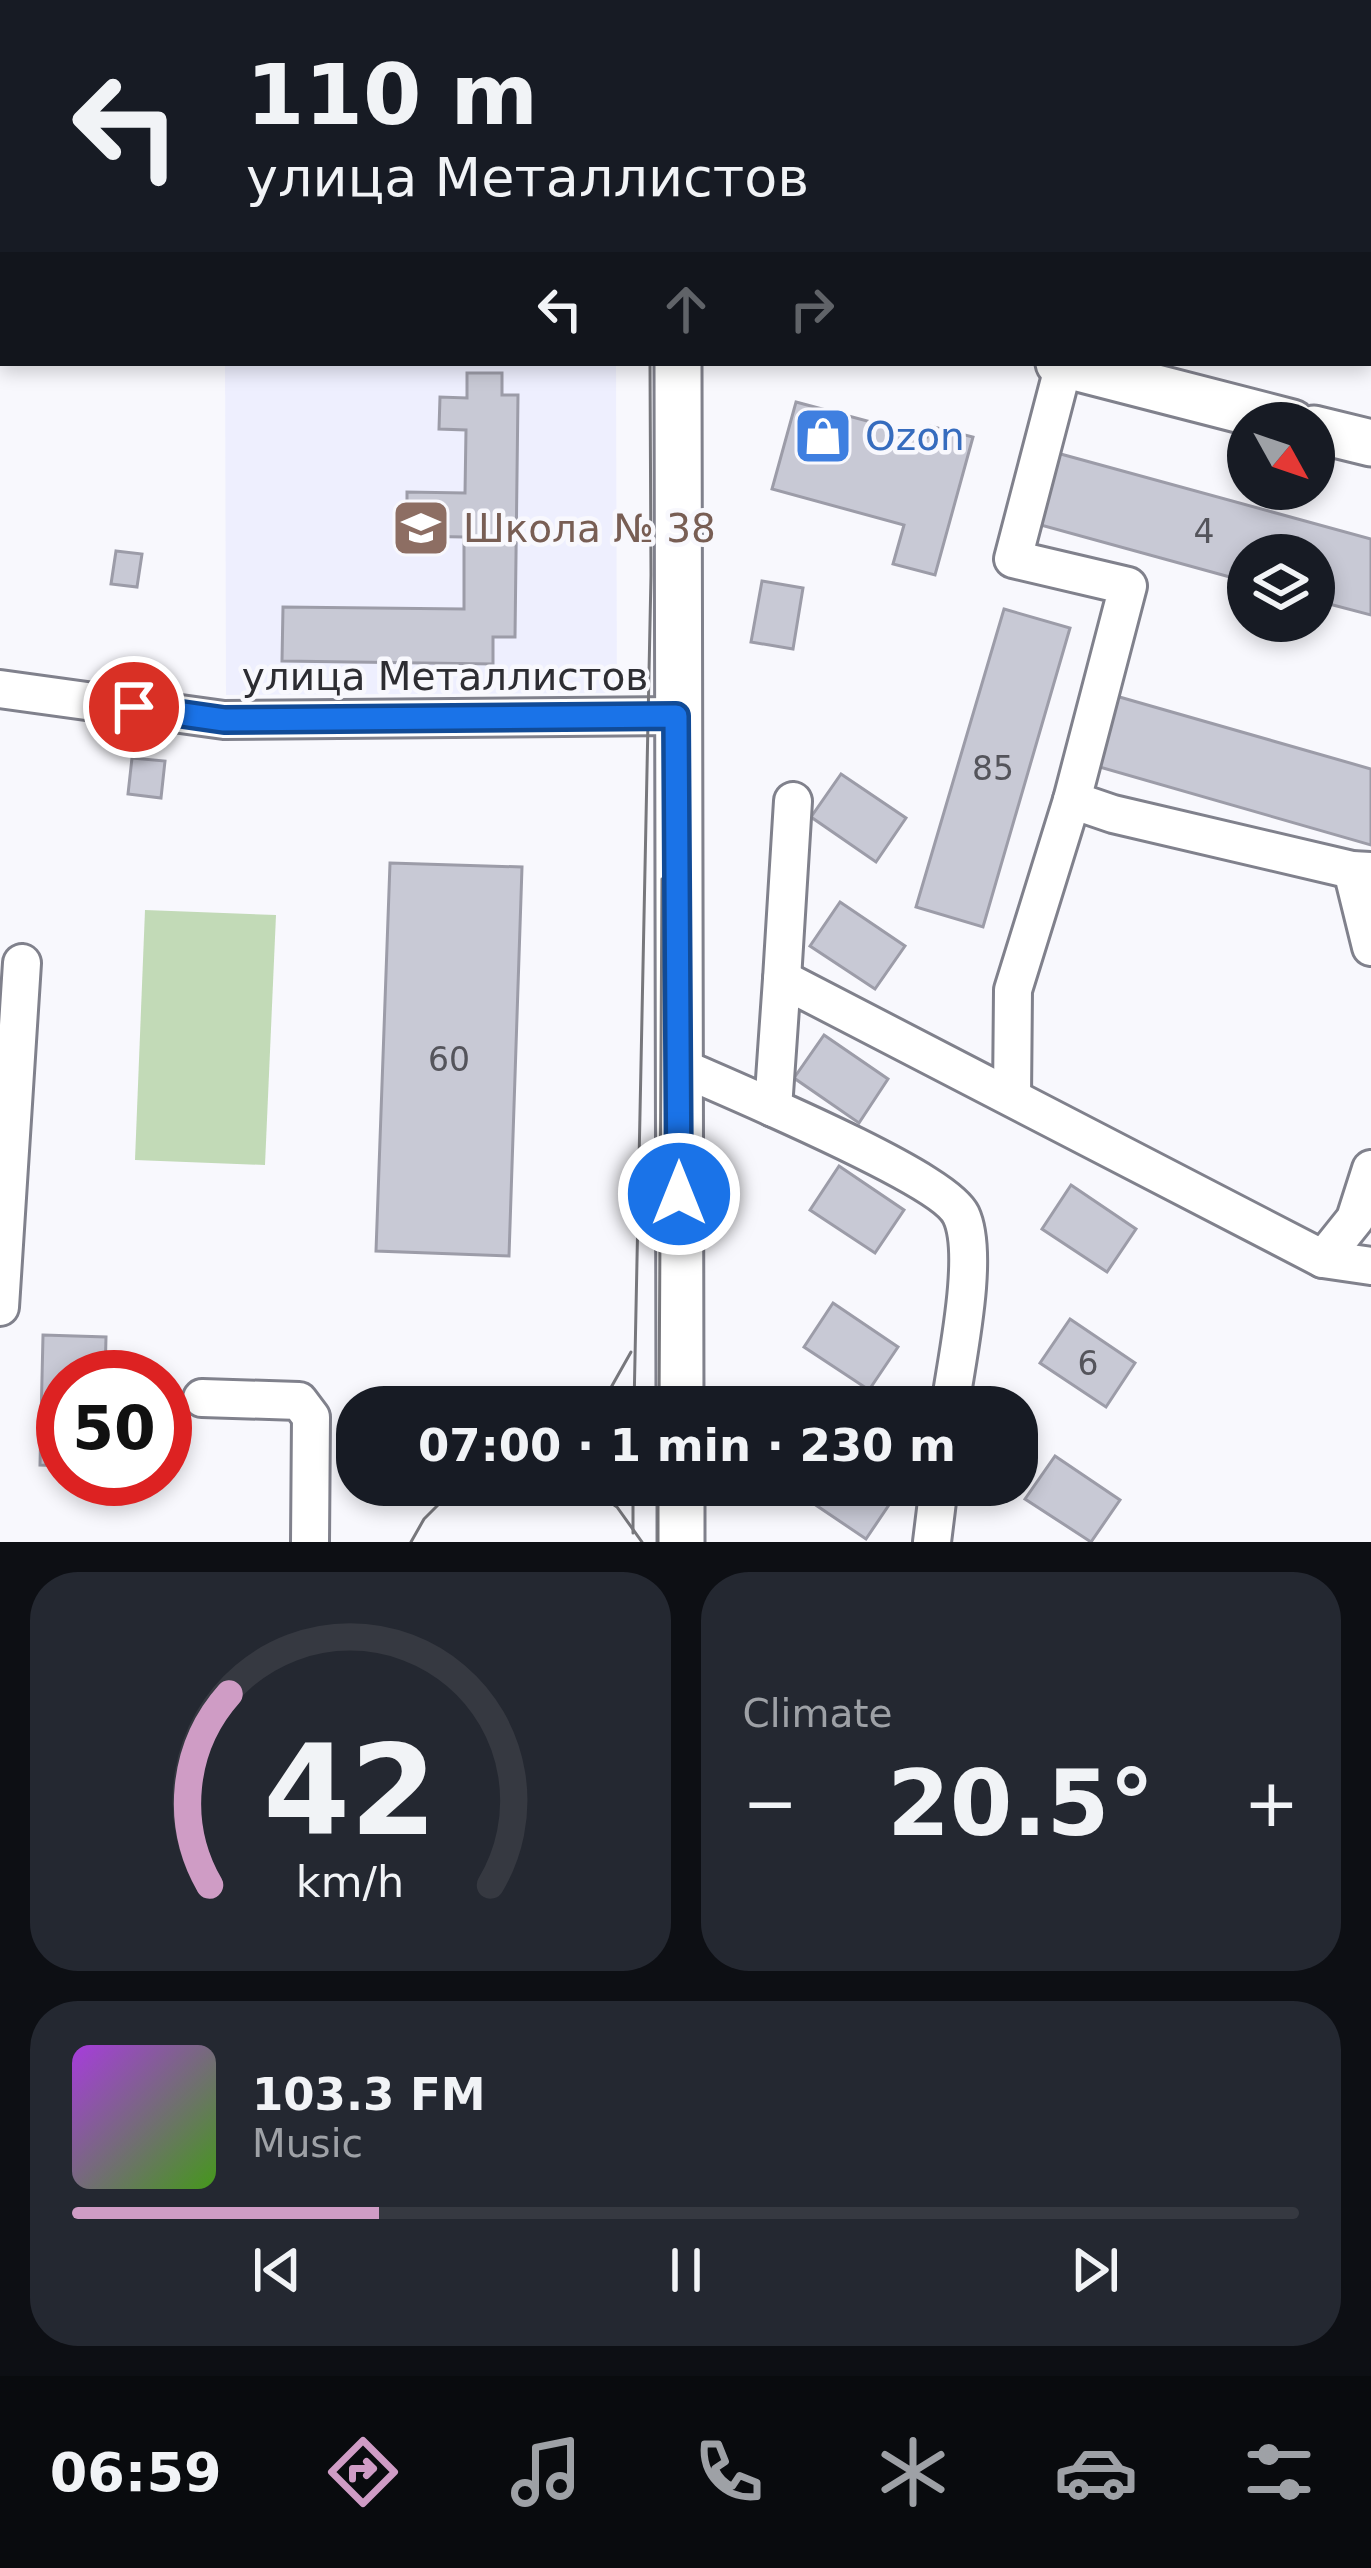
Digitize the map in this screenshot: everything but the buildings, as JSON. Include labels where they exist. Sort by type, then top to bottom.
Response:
[{"type":"main road","points":[[677,366],[680,1386]]},
{"type":"main road","points":[[1069,366],[1227,406]]},
{"type":"main road","points":[[1335,434],[1371,443]]},
{"type":"main road","points":[[681,1506],[681,1542]]},
{"type":"street","points":[[1012,1097],[1013,990],[1072,800],[1128,586],[1013,559],[1061,366]]},
{"type":"street","name":"улица Металлистов","points":[[0,689],[224,720],[676,716]]},
{"type":"street","points":[[772,1108],[793,800]]},
{"type":"street","points":[[1072,800],[1113,814],[1362,870],[1371,947]]},
{"type":"street","points":[[0,1307],[22,963]]},
{"type":"street","points":[[782,979],[1322,1259],[1371,1266]]},
{"type":"street","points":[[678,1066],[924,1181],[961,1214],[969,1266],[953,1386]]},
{"type":"street","points":[[1322,1259],[1355,1219],[1371,1169]]},
{"type":"street","points":[[202,1398],[299,1401],[310,1417],[310,1542]]},
{"type":"street","points":[[932,1542],[936,1506]]},
{"type":"shaded area","name":"Школа № 38","points":[[225,366],[616,366],[617,693],[226,695]]},
{"type":"green space","points":[[145,910],[276,915],[265,1165],[135,1160]]},
{"type":"tram line","points":[[634,1386],[651,575],[650,366]]},
{"type":"tram line","points":[[659,1386],[662,879]]},
{"type":"tram line","points":[[612,1386],[631,1352]]},
{"type":"tram line","points":[[411,1542],[437,1506]]},
{"type":"tram line","points":[[616,1506],[642,1542]]},
{"type":"tram line","points":[[633,1506],[633,1533]]},
{"type":"tram line","points":[[658,1506],[658,1542]]},
{"type":"place","name":"Ozon","points":[[823,436]]},
{"type":"place","name":"Школа № 38","points":[[421,528]]},
{"type":"route","points":[[134,707],[224,720],[676,716],[679,1194]]}]
